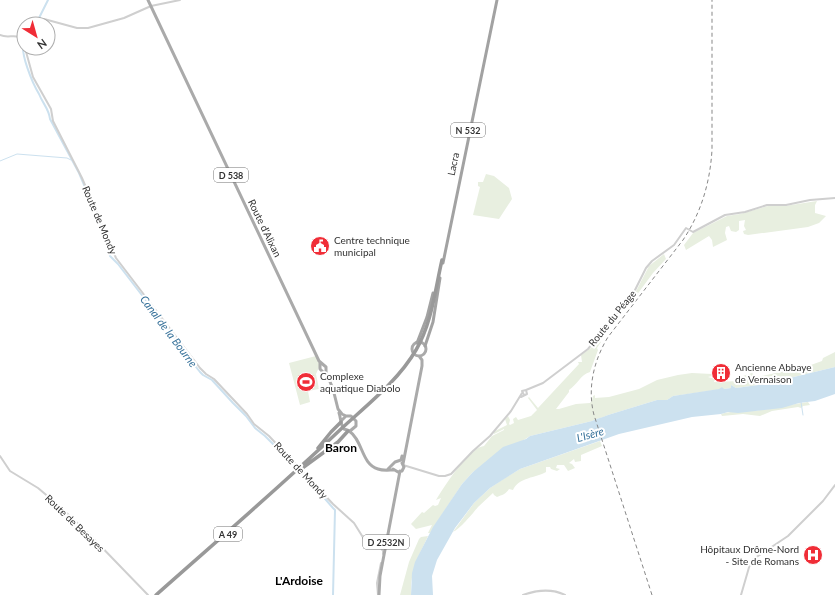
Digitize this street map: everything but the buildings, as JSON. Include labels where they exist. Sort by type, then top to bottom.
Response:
[{"type":"highway","name":"Lacra","points":[[417,342],[429,312],[442,260],[496,0]]},
{"type":"highway","name":"N 532","points":[[440,274],[496,0]]},
{"type":"highway","name":"A 49","points":[[157,595],[305,463],[393,380],[410,360],[421,341],[428,323],[442,260]]},
{"type":"highway","name":"A 49","points":[[157,595],[297,472],[391,385],[409,365],[428,328],[440,274]]},
{"type":"highway","points":[[424,345],[433,322],[440,274]]},
{"type":"highway","points":[[305,463],[342,421]]},
{"type":"highway","points":[[297,472],[336,444],[348,430]]},
{"type":"main road","name":"D 538","points":[[148,0],[151,6]]},
{"type":"main road","name":"Route d'Alixan","points":[[151,6],[322,366],[320,369],[324,370],[333,389],[338,409],[346,416]]},
{"type":"main road","points":[[387,470],[395,462],[402,458],[407,438],[419,383],[423,364],[423,354],[425,350],[424,345],[417,342],[412,346],[412,352],[418,356],[422,362],[419,383]]},
{"type":"main road","points":[[418,356],[423,354]]},
{"type":"main road","name":"Route d'Alixan","points":[[324,370],[342,421]]},
{"type":"main road","points":[[358,442],[354,428],[356,420],[352,416],[346,416],[342,421],[342,426],[353,433],[370,464],[379,469],[395,471],[402,470],[407,438]]},
{"type":"main road","points":[[348,430],[354,428]]},
{"type":"main road","points":[[399,461],[403,464]]},
{"type":"main road","points":[[393,465],[395,471]]},
{"type":"main road","name":"D 2532N","points":[[378,595],[380,576],[402,470]]},
{"type":"main road","name":"D 2532N","points":[[395,471],[397,476],[397,491]]},
{"type":"street","points":[[56,22],[77,28],[88,28],[124,18],[151,6],[180,0]]},
{"type":"street","points":[[0,35],[5,37],[16,36]]},
{"type":"street","name":"Route de Mondy","points":[[27,56],[33,78],[51,109],[53,121],[82,178],[117,259],[200,368],[214,379],[254,424],[269,436],[333,504],[358,527],[364,539],[379,546],[383,552],[377,583],[378,595]]},
{"type":"street","name":"Route du Péage","points":[[527,391],[543,383],[588,349],[633,294],[646,268],[652,261],[674,245],[686,228],[693,232],[725,215],[745,212],[767,206],[786,205],[810,200],[835,198]]},
{"type":"street","points":[[403,464],[439,476],[451,474],[490,436],[511,411],[523,394],[522,391],[527,391]]},
{"type":"street","points":[[523,394],[526,395],[527,391]]},
{"type":"street","name":"Route de Besayes","points":[[0,456],[10,471],[38,488],[88,533],[148,595]]},
{"type":"street","points":[[402,470],[409,467]]},
{"type":"street","points":[[741,595],[750,563],[757,556],[788,536],[823,501],[835,485]]},
{"type":"street","points":[[523,595],[536,591],[547,590],[557,591],[565,595]]},
{"type":"green space","points":[[486,174],[494,176],[509,188],[512,199],[499,219],[473,215],[480,187],[478,186],[478,182],[483,182]]},
{"type":"green space","points":[[817,201],[815,205],[815,213],[826,216],[819,223],[808,227],[748,235],[744,234],[743,231],[746,230],[744,226],[745,220],[739,221],[739,230],[736,232],[731,231],[729,226],[726,227],[725,233],[727,240],[713,247],[712,240],[709,236],[686,250],[684,245],[693,233],[727,216],[768,206],[785,206]]},
{"type":"green space","points":[[664,254],[666,259],[653,273],[636,296],[633,297],[649,266]]},
{"type":"green space","points":[[599,340],[601,342],[597,348],[598,350],[590,372],[584,375],[569,390],[556,409],[576,404],[590,403],[595,395],[595,398],[609,397],[639,389],[657,380],[678,375],[692,373],[712,374],[712,376],[708,377],[715,379],[714,382],[741,381],[743,376],[752,373],[757,377],[808,366],[822,361],[823,358],[835,352],[835,367],[765,384],[736,388],[731,385],[731,388],[673,396],[667,400],[657,400],[592,421],[530,436],[473,472],[462,484],[430,533],[428,533],[432,525],[416,529],[411,524],[422,512],[424,513],[433,505],[438,505],[441,498],[436,500],[464,460],[478,448],[484,446],[492,436],[504,430],[494,434],[493,432],[507,425],[505,419],[508,416],[510,425],[514,423],[513,419],[516,417],[518,420],[531,416],[537,410],[528,398],[529,397],[538,408],[579,364],[578,362],[582,362],[581,355]]},
{"type":"green space","name":"Complexe aquatique Diabolo","points":[[316,356],[320,365],[316,374],[319,389],[308,391],[310,402],[300,405],[289,363]]},
{"type":"green space","points":[[808,402],[810,405],[803,406],[801,408],[798,407],[772,411],[760,416],[743,414],[722,416],[721,414],[761,410]]},
{"type":"green space","points":[[600,441],[602,446],[581,455],[581,461],[575,462],[574,459],[569,463],[575,468],[568,471],[564,465],[557,465],[556,468],[560,469],[557,471],[551,469],[550,467],[546,467],[546,472],[523,480],[513,490],[509,489],[497,497],[493,493],[463,524],[453,532],[474,503],[490,488],[505,478],[520,469]]},
{"type":"green space","points":[[428,536],[413,571],[411,595],[400,595],[409,562],[419,539],[421,537]]},
{"type":"water","name":"L'Isère","points":[[835,367],[835,394],[815,401],[799,403],[782,408],[738,413],[728,412],[692,417],[619,434],[520,469],[490,488],[474,503],[455,528],[437,560],[432,576],[433,595],[411,595],[412,573],[415,562],[433,527],[462,484],[473,472],[503,447],[526,439],[530,436],[592,421],[657,400],[667,400],[673,396],[719,389],[722,387],[724,389],[731,388],[731,385],[736,388],[765,384]]},
{"type":"waterway","name":"Canal de la Bourne","points":[[40,16],[48,0]]},
{"type":"waterway","name":"Canal de la Bourne","points":[[24,56],[30,76],[47,109],[50,119],[79,173],[107,239]]},
{"type":"waterway","points":[[0,161],[17,154],[67,158],[71,160]]},
{"type":"waterway","name":"Canal de la Bourne","points":[[109,245],[110,256],[118,264],[200,372],[212,380],[246,416],[255,428],[307,478],[335,510],[333,595]]},
{"type":"waterway","points":[[801,402],[803,415]]},
{"type":"railway","points":[[652,595],[594,415],[591,395],[593,374],[599,355],[608,337],[683,240],[695,219],[704,197],[712,150],[712,0]]},
{"type":"place","name":"Centre technique municipal","points":[[320,246]]},
{"type":"place","name":"Ancienne Abbaye de Vernaison","points":[[721,373]]},
{"type":"place","name":"Complexe aquatique Diabolo","points":[[306,382]]},
{"type":"place","name":"Hôpitaux Drôme-Nord - Site de Romans","points":[[813,555]]},
{"type":"district","name":"Baron","points":[[341,447]]},
{"type":"district","name":"L'Ardoise","points":[[299,580]]}]
